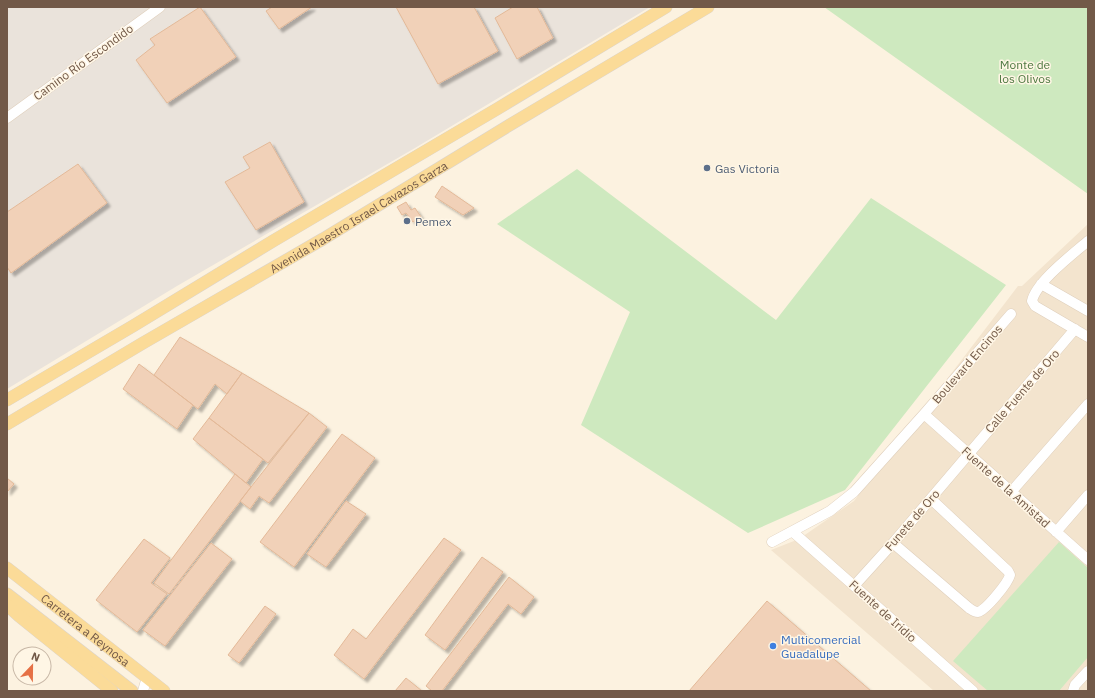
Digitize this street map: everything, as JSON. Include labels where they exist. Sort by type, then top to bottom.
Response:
[{"type":"main road","name":"Avenida Maestro Israel Cavazos Garza","points":[[7,400],[666,7]]},
{"type":"main road","name":"Avenida Maestro Israel Cavazos Garza","points":[[7,424],[323,239],[508,126],[708,7]]},
{"type":"main road","points":[[497,109],[508,126]]},
{"type":"main road","points":[[450,137],[461,155]]},
{"type":"main road","name":"Carretera a Reynosa","points":[[7,568],[164,691]]},
{"type":"main road","name":"Carretera a Reynosa","points":[[7,594],[132,691]]},
{"type":"main road","points":[[7,604],[19,616],[112,691]]},
{"type":"street","name":"Camino Río Escondido","points":[[7,118],[160,7]]},
{"type":"street","points":[[1088,241],[1040,284],[1033,295],[1032,301],[1035,306],[1088,337]]},
{"type":"street","points":[[1040,284],[1088,311]]},
{"type":"street","name":"Boulevard Encinos","points":[[772,542],[830,511],[848,497],[924,414],[1011,314]]},
{"type":"street","name":"Calle Fuente de Oro","points":[[969,453],[1075,329]]},
{"type":"street","points":[[1011,492],[1088,404]]},
{"type":"street","name":"Fuente de la Amistad","points":[[924,414],[1088,560]]},
{"type":"street","name":"Funete de Oro","points":[[854,586],[893,543],[969,453]]},
{"type":"street","points":[[1056,532],[1088,495]]},
{"type":"street","points":[[893,543],[974,612],[978,612],[989,603],[1009,578],[1010,575],[1005,566],[931,499]]},
{"type":"street","name":"Fuente de Iridio","points":[[793,532],[973,691]]},
{"type":"street","points":[[1073,691],[1075,685],[1088,671]]},
{"type":"street","points":[[143,691],[147,677]]},
{"type":"shaded area","points":[[7,7],[650,7],[415,148],[177,286],[7,389]]},
{"type":"shaded area","points":[[1088,224],[1088,691],[934,691],[771,550],[799,539],[854,501],[1018,286],[1022,286]]},
{"type":"green space","name":"Monte de los Olivos","points":[[824,7],[1088,7],[1088,194]]},
{"type":"green space","points":[[577,169],[776,320],[871,198],[1006,285],[845,490],[748,533],[581,425],[630,312],[497,224]]},
{"type":"green space","points":[[1059,542],[1088,568],[1088,657],[1059,691],[988,691],[953,661]]},
{"type":"building","points":[[200,7],[236,57],[167,103],[136,60],[155,45],[150,39]]},
{"type":"building","points":[[272,7],[312,7],[279,29],[266,11]]},
{"type":"building","points":[[396,7],[474,7],[498,51],[438,84]]},
{"type":"building","points":[[513,7],[537,7],[553,38],[517,59],[495,18]]},
{"type":"building","points":[[270,142],[304,202],[256,230],[225,182],[250,168],[243,157]]},
{"type":"building","points":[[78,164],[107,203],[11,273],[7,267],[7,212]]},
{"type":"building","points":[[442,186],[474,208],[463,215],[435,197]]},
{"type":"building","points":[[406,202],[411,210],[415,208],[421,217],[413,222],[406,213],[402,215],[397,207]]},
{"type":"building","points":[[180,337],[242,373],[227,394],[215,384],[198,409],[154,375]]},
{"type":"building","points":[[139,364],[193,405],[177,429],[123,389]]},
{"type":"building","points":[[242,373],[309,413],[268,463],[209,418]]},
{"type":"building","points":[[309,413],[327,427],[269,503],[259,496],[250,509],[240,501]]},
{"type":"building","points":[[209,418],[263,459],[246,483],[193,439]]},
{"type":"building","points":[[342,434],[375,458],[294,567],[260,542]]},
{"type":"building","points":[[235,474],[251,487],[169,594],[154,583]]},
{"type":"building","points":[[7,478],[14,484],[7,492]]},
{"type":"building","points":[[346,501],[366,514],[326,567],[307,554]]},
{"type":"building","points":[[444,538],[461,550],[364,679],[334,655],[353,629],[366,639]]},
{"type":"building","points":[[144,539],[170,558],[151,583],[167,594],[137,632],[96,600]]},
{"type":"building","points":[[211,543],[232,559],[165,646],[143,630]]},
{"type":"building","points":[[482,557],[503,572],[445,650],[425,635]]},
{"type":"building","points":[[509,577],[534,597],[521,614],[508,604],[442,691],[432,691],[426,686]]},
{"type":"building","name":"Multicomercial Guadalupe","points":[[767,601],[871,691],[689,691]]},
{"type":"building","points":[[265,606],[276,614],[239,663],[228,655]]},
{"type":"building","points":[[406,678],[422,691],[395,691]]},
{"type":"place","name":"Gas Victoria","points":[[707,168]]},
{"type":"place","name":"Pemex","points":[[407,221]]},
{"type":"place","name":"Multicomercial Guadalupe","points":[[773,646]]}]
